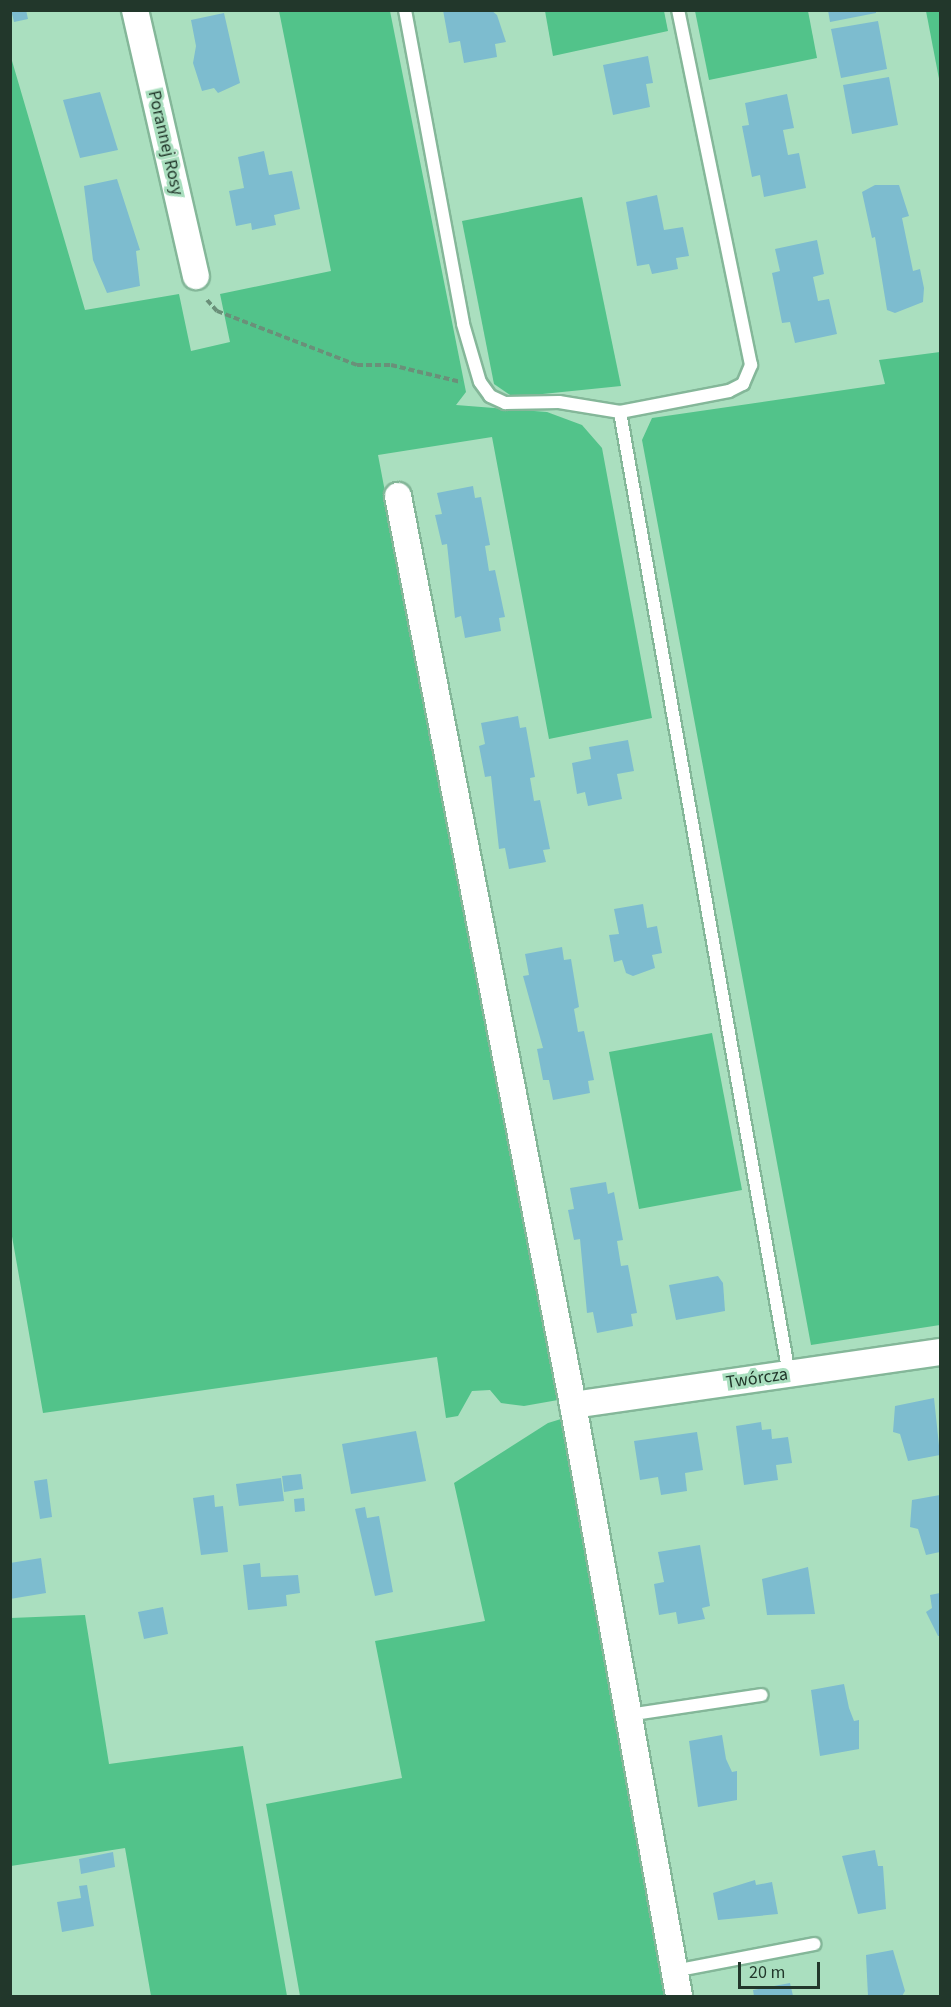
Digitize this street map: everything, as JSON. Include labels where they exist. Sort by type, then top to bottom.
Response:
[{"type":"street","name":"Porannej Rosy","points":[[135,10],[196,276]]},
{"type":"street","points":[[398,496],[573,1406],[679,1996]]},
{"type":"street","name":"Twórcza","points":[[573,1406],[940,1352]]},
{"type":"lane","points":[[405,10],[463,324],[480,382],[490,396],[505,403],[559,402],[620,412],[729,391],[743,384],[751,366],[678,10]]},
{"type":"lane","points":[[620,412],[789,1374]]},
{"type":"lane","points":[[628,1715],[762,1695]]},
{"type":"lane","points":[[674,1971],[814,1944]]},
{"type":"path","points":[[196,276],[217,311],[357,365],[391,365],[451,382],[480,382]]},
{"type":"green space","points":[[279,11],[390,11],[466,392],[456,405],[547,412],[582,425],[602,448],[652,718],[549,739],[492,437],[378,455],[558,1400],[524,1406],[501,1403],[490,1390],[472,1391],[458,1416],[446,1418],[437,1357],[43,1413],[10,1225],[10,54],[85,310],[179,294],[191,351],[230,342],[220,294],[331,271]]},
{"type":"green space","points":[[545,11],[664,11],[668,31],[553,56]]},
{"type":"green space","points":[[695,11],[808,11],[817,58],[709,80]]},
{"type":"green space","points":[[926,11],[940,11],[940,84]]},
{"type":"green space","points":[[582,197],[621,386],[513,397],[494,384],[462,221]]},
{"type":"green space","points":[[940,352],[940,1325],[811,1345],[642,440],[652,418],[885,384],[879,360]]},
{"type":"green space","points":[[712,1033],[742,1190],[639,1209],[609,1052]]},
{"type":"green space","points":[[561,1419],[669,1996],[300,1996],[266,1804],[402,1778],[375,1641],[485,1621],[454,1483],[548,1423]]},
{"type":"green space","points":[[85,1615],[109,1764],[243,1746],[287,1996],[151,1996],[125,1848],[11,1866],[11,1618]]},
{"type":"building","points":[[11,10],[26,10],[28,19],[14,22]]},
{"type":"building","points":[[443,10],[491,10],[497,15],[506,42],[495,44],[497,57],[464,63],[460,41],[449,43]]},
{"type":"building","points":[[828,10],[876,10],[876,13],[830,22]]},
{"type":"building","points":[[224,13],[240,83],[218,93],[214,88],[202,91],[193,63],[196,46],[191,20]]},
{"type":"building","points":[[878,21],[887,69],[841,78],[831,29]]},
{"type":"building","points":[[648,56],[653,83],[646,84],[650,107],[613,115],[603,65]]},
{"type":"building","points":[[889,77],[898,125],[852,134],[843,85]]},
{"type":"building","points":[[100,92],[118,150],[80,158],[63,100]]},
{"type":"building","points":[[787,94],[794,128],[783,130],[788,155],[799,153],[806,188],[764,197],[760,175],[752,177],[742,126],[749,125],[745,103]]},
{"type":"building","points":[[264,151],[269,175],[292,171],[300,209],[274,215],[276,225],[252,230],[251,223],[236,226],[229,191],[244,188],[238,157]]},
{"type":"building","points":[[117,179],[140,250],[136,251],[140,286],[107,293],[93,260],[84,186]]},
{"type":"building","points":[[875,185],[899,185],[909,216],[902,218],[913,271],[920,269],[924,288],[923,302],[895,313],[887,310],[875,237],[872,238],[862,192]]},
{"type":"building","points":[[657,195],[664,230],[683,227],[689,256],[676,258],[678,269],[652,274],[649,264],[637,266],[626,202]]},
{"type":"building","points":[[817,240],[824,274],[813,277],[818,301],[829,299],[837,334],[795,343],[790,322],[782,323],[772,273],[780,271],[775,249]]},
{"type":"building","points":[[473,486],[475,498],[481,497],[490,545],[485,546],[489,571],[495,570],[505,617],[499,618],[501,631],[465,638],[461,616],[455,618],[447,544],[442,545],[435,515],[442,514],[437,493]]},
{"type":"building","points":[[518,716],[520,728],[526,727],[535,777],[530,778],[534,801],[540,800],[550,849],[543,850],[546,862],[509,869],[505,848],[499,849],[491,776],[485,777],[479,746],[485,744],[481,723]]},
{"type":"building","points":[[628,740],[634,771],[617,774],[622,799],[588,806],[585,792],[577,794],[572,763],[591,759],[589,747]]},
{"type":"building","points":[[643,904],[647,928],[657,926],[662,953],[652,955],[655,968],[633,976],[626,973],[622,960],[614,962],[609,935],[619,934],[614,909]]},
{"type":"building","points":[[562,947],[564,960],[571,959],[579,1007],[574,1009],[578,1032],[584,1031],[594,1080],[588,1081],[590,1093],[553,1100],[549,1080],[543,1080],[537,1049],[543,1048],[523,976],[529,975],[525,954]]},
{"type":"building","points":[[606,1182],[608,1194],[614,1192],[623,1240],[617,1241],[621,1266],[628,1265],[637,1313],[631,1314],[633,1326],[597,1333],[593,1312],[587,1313],[580,1239],[574,1240],[568,1210],[574,1209],[570,1188]]},
{"type":"building","points":[[718,1276],[723,1283],[725,1311],[676,1320],[669,1285]]},
{"type":"building","points":[[934,1398],[940,1455],[908,1461],[900,1434],[893,1432],[895,1406]]},
{"type":"building","points":[[761,1422],[762,1430],[771,1429],[772,1439],[788,1437],[792,1463],[776,1465],[778,1480],[744,1485],[736,1426]]},
{"type":"building","points":[[416,1431],[426,1481],[351,1494],[342,1444]]},
{"type":"building","points":[[697,1432],[703,1470],[685,1473],[687,1491],[661,1495],[658,1477],[640,1480],[634,1441]]},
{"type":"building","points":[[301,1474],[303,1489],[284,1492],[282,1476]]},
{"type":"building","points":[[281,1478],[284,1501],[239,1506],[236,1484]]},
{"type":"building","points":[[47,1479],[52,1517],[40,1519],[34,1481]]},
{"type":"building","points":[[214,1495],[215,1507],[223,1506],[228,1552],[201,1555],[193,1498]]},
{"type":"building","points":[[940,1495],[940,1552],[926,1555],[918,1529],[910,1527],[912,1500]]},
{"type":"building","points":[[304,1498],[305,1511],[295,1512],[294,1499]]},
{"type":"building","points":[[365,1507],[367,1518],[379,1516],[393,1592],[375,1596],[355,1509]]},
{"type":"building","points":[[700,1545],[710,1606],[702,1608],[705,1619],[678,1624],[676,1612],[659,1615],[654,1584],[664,1582],[658,1552]]},
{"type":"building","points":[[41,1558],[46,1593],[10,1599],[10,1563]]},
{"type":"building","points":[[260,1563],[261,1577],[298,1575],[300,1593],[286,1595],[287,1606],[248,1610],[243,1565]]},
{"type":"building","points":[[808,1567],[815,1614],[767,1615],[762,1579]]},
{"type":"building","points":[[940,1593],[940,1636],[938,1636],[926,1612],[932,1608],[930,1595]]},
{"type":"building","points":[[163,1607],[168,1634],[144,1639],[138,1612]]},
{"type":"building","points":[[844,1684],[854,1721],[859,1720],[859,1749],[820,1756],[811,1690]]},
{"type":"building","points":[[722,1735],[726,1759],[732,1772],[737,1771],[737,1800],[698,1807],[689,1741]]},
{"type":"building","points":[[875,1850],[878,1866],[883,1866],[886,1909],[858,1914],[842,1856]]},
{"type":"building","points":[[113,1852],[115,1867],[81,1874],[79,1859]]},
{"type":"building","points":[[755,1880],[756,1885],[772,1882],[778,1914],[718,1920],[713,1893]]},
{"type":"building","points":[[87,1885],[94,1926],[62,1932],[57,1902],[81,1898],[79,1886]]},
{"type":"building","points":[[893,1950],[905,1991],[902,1996],[868,1996],[866,1955]]},
{"type":"building","points":[[790,1983],[793,1996],[754,1996],[753,1990]]}]
